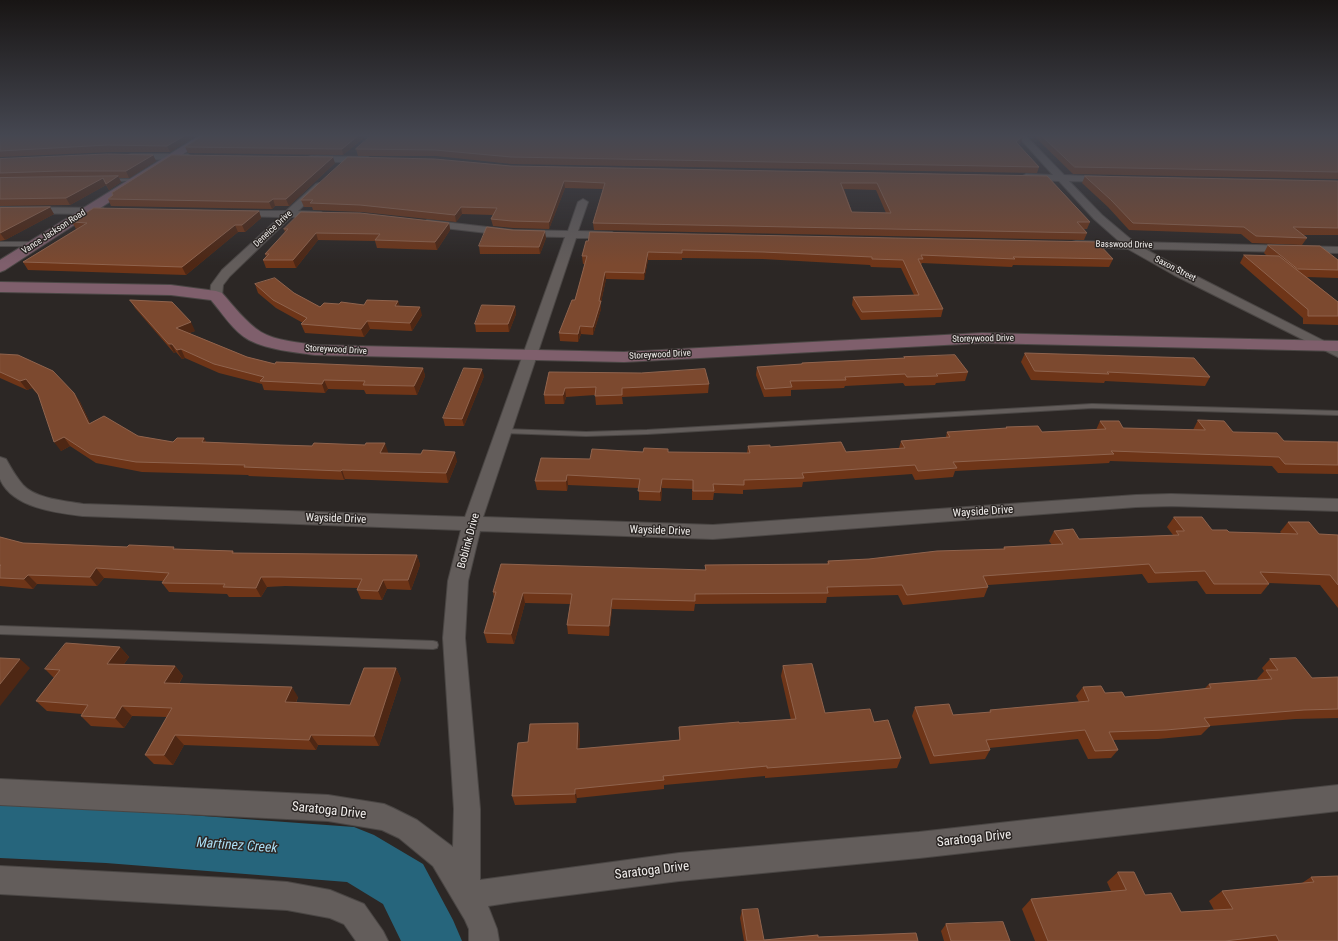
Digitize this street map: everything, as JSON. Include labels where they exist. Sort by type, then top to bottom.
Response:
[{"type":"street","name":"Vance Jackson Road","points":[[0,267],[139,178]]},
{"type":"street","points":[[1058,178],[1116,179]]},
{"type":"street","name":"Saxon Street","points":[[1062,178],[1098,217],[1132,246],[1178,272],[1333,348]]},
{"type":"street","name":"Deneice Drive","points":[[216,296],[217,285],[226,273],[326,179]]},
{"type":"street","name":"Boblink Drive","points":[[466,896],[467,809],[454,638],[458,581],[472,524],[583,202]]},
{"type":"street","points":[[0,210],[117,211]]},
{"type":"street","points":[[227,213],[333,216]]},
{"type":"street","points":[[415,222],[513,234],[619,235]]},
{"type":"street","name":"Basswood Drive","points":[[1063,244],[1338,250]]},
{"type":"street","points":[[0,287],[171,290],[216,296]]},
{"type":"street","name":"Storeywood Drive","points":[[216,296],[244,327],[255,336],[287,346],[315,350],[530,356],[640,357],[982,338],[1333,348]]},
{"type":"street","name":"Wayside Drive","points":[[0,462],[1,468],[18,491],[39,502],[83,510],[472,524],[731,532],[1136,500],[1338,505]]},
{"type":"street","name":"Saratoga Drive","points":[[0,792],[328,808],[384,817],[408,829],[443,856],[459,881],[466,896],[514,888],[679,867],[919,845],[1338,798]]},
{"type":"street","points":[[0,880],[287,896],[330,904],[354,914],[373,941]]},
{"type":"street","points":[[466,896],[475,910],[483,929],[484,941]]},
{"type":"lane","points":[[107,180],[136,180]]},
{"type":"lane","points":[[0,244],[35,244]]},
{"type":"lane","points":[[504,431],[586,434],[647,432],[1092,406],[1338,413]]},
{"type":"lane","points":[[0,630],[434,645]]},
{"type":"building","points":[[0,178],[115,178],[106,184],[103,178],[66,198],[0,199]]},
{"type":"building","points":[[136,178],[310,178],[286,199],[273,199],[269,202],[108,199],[113,195],[112,193]]},
{"type":"building","points":[[325,178],[1049,178],[1090,222],[1077,222],[1087,233],[593,223],[605,183],[564,181],[549,222],[491,219],[497,208],[461,207],[455,215],[360,205],[310,203],[313,200],[301,200]],"holes":[[[841,183],[877,183],[891,213],[852,212]]]},
{"type":"building","points":[[1087,178],[1338,181],[1338,228],[1293,227],[1307,238],[1256,236],[1244,227],[1133,223]]},
{"type":"building","points":[[50,207],[0,233],[0,208]]},
{"type":"building","points":[[94,208],[259,211],[242,225],[235,225],[182,267],[23,262],[87,223],[72,222]]},
{"type":"building","points":[[301,212],[360,213],[449,223],[435,242],[375,240],[380,234],[316,233],[293,260],[263,260],[269,254],[265,254],[288,229],[284,229]]},
{"type":"building","points":[[487,227],[512,230],[545,231],[539,247],[479,246]]},
{"type":"building","points":[[590,232],[1097,242],[1113,259],[1013,257],[1015,259],[921,255],[923,259],[918,259],[943,309],[862,312],[853,297],[919,295],[903,260],[872,259],[872,257],[763,252],[682,250],[682,253],[648,252],[644,273],[605,272],[599,301],[601,301],[593,327],[580,326],[578,334],[559,333],[572,300],[575,300],[587,256],[582,256]]},
{"type":"building","points":[[1268,245],[1320,246],[1338,260],[1338,270],[1298,269]]},
{"type":"building","points":[[1244,255],[1279,256],[1338,302],[1338,316],[1308,316],[1308,310]]},
{"type":"building","points":[[275,278],[294,293],[320,307],[324,303],[339,304],[341,302],[364,305],[367,300],[398,301],[395,306],[420,307],[410,323],[367,321],[361,329],[301,324],[307,318],[273,300],[255,284]]},
{"type":"building","points":[[130,300],[172,302],[191,322],[176,328],[247,357],[275,364],[276,362],[423,368],[414,386],[363,385],[365,381],[324,380],[322,384],[260,381],[264,377],[214,364],[181,349],[177,350],[172,344],[169,344]]},
{"type":"building","points":[[482,305],[515,306],[508,324],[475,324]]},
{"type":"building","points":[[1025,353],[1194,358],[1210,377],[1107,372],[1109,374],[1035,371]]},
{"type":"building","points":[[0,354],[18,355],[53,371],[74,393],[89,424],[104,416],[138,436],[173,442],[177,438],[204,438],[202,442],[312,446],[314,443],[365,445],[366,443],[385,443],[380,453],[421,454],[423,450],[455,452],[446,473],[341,471],[244,467],[245,465],[136,462],[90,454],[64,437],[54,442],[38,394],[26,379],[20,381],[0,372]]},
{"type":"building","points":[[955,355],[968,372],[936,374],[938,376],[907,377],[905,374],[845,377],[846,380],[790,381],[792,387],[765,389],[757,367],[802,363]]},
{"type":"building","points":[[464,368],[482,369],[462,419],[443,418]]},
{"type":"building","points":[[705,369],[709,384],[622,388],[622,395],[595,396],[596,387],[565,388],[563,395],[544,395],[549,372],[641,373]]},
{"type":"building","points":[[1198,420],[1224,421],[1233,432],[1277,433],[1284,441],[1338,442],[1338,465],[1285,464],[1279,457],[1111,451],[1114,454],[953,462],[957,468],[918,471],[915,465],[802,473],[804,478],[744,480],[744,485],[713,484],[714,491],[693,491],[693,480],[662,479],[660,492],[638,491],[640,479],[567,475],[566,481],[535,481],[541,458],[590,459],[592,449],[643,452],[644,448],[668,449],[668,452],[750,453],[748,446],[770,445],[770,447],[841,442],[846,452],[905,448],[901,441],[950,437],[947,432],[1038,426],[1042,432],[1106,429],[1100,421],[1119,421],[1123,428],[1205,430]]},
{"type":"building","points":[[1174,517],[1202,517],[1212,530],[1227,530],[1229,532],[1298,534],[1288,522],[1309,522],[1319,534],[1338,535],[1338,585],[1330,575],[1260,572],[1269,584],[1214,584],[1205,571],[1155,573],[1149,564],[983,576],[988,587],[907,595],[902,585],[827,587],[828,593],[695,594],[695,601],[612,599],[609,626],[567,625],[572,594],[523,593],[511,634],[484,633],[496,592],[493,592],[501,564],[706,570],[705,565],[829,564],[828,561],[869,559],[937,551],[1005,549],[1004,547],[1063,544],[1054,531],[1073,529],[1079,539],[1179,535],[1176,531],[1184,531]]},
{"type":"building","points":[[0,537],[23,543],[127,547],[129,545],[174,547],[173,549],[233,551],[232,553],[417,555],[408,580],[383,580],[378,591],[357,590],[362,579],[261,577],[256,588],[223,587],[225,584],[162,583],[169,573],[96,568],[90,577],[28,575],[24,579],[0,578]]},
{"type":"building","points":[[66,643],[120,647],[107,664],[175,666],[164,683],[292,687],[285,702],[350,705],[364,668],[396,668],[374,736],[311,735],[309,740],[175,735],[164,755],[145,755],[172,708],[122,706],[115,718],[81,716],[88,705],[36,701],[60,670],[45,669]]},
{"type":"building","points":[[0,658],[20,659],[0,684]]},
{"type":"building","points":[[1296,658],[1312,678],[1338,677],[1338,709],[1304,710],[1204,718],[1210,726],[1166,730],[1109,732],[1118,750],[1095,751],[1085,730],[986,740],[990,750],[934,756],[915,707],[949,704],[953,715],[1089,701],[1083,687],[1101,686],[1105,693],[1122,692],[1125,697],[1211,688],[1209,684],[1272,679],[1266,670],[1278,670],[1270,659]]},
{"type":"building","points":[[812,664],[825,713],[870,709],[874,722],[888,720],[901,758],[767,768],[767,766],[663,776],[664,780],[575,789],[575,794],[512,796],[518,743],[528,742],[530,724],[578,723],[577,749],[680,740],[679,727],[796,719],[783,666]]},
{"type":"building","points":[[1118,872],[1134,872],[1145,895],[1171,893],[1181,912],[1233,909],[1222,891],[1314,882],[1311,877],[1338,876],[1338,941],[1279,941],[1276,935],[1225,941],[1048,941],[1031,899],[1126,890]]},
{"type":"building","points":[[758,909],[764,940],[818,935],[818,937],[916,933],[918,941],[747,941],[742,910]]},
{"type":"building","points":[[1003,922],[1010,941],[951,941],[946,924]]},
{"type":"waterway","name":"Martinez Creek","points":[[0,831],[106,836],[354,855],[403,884],[432,941]]}]
